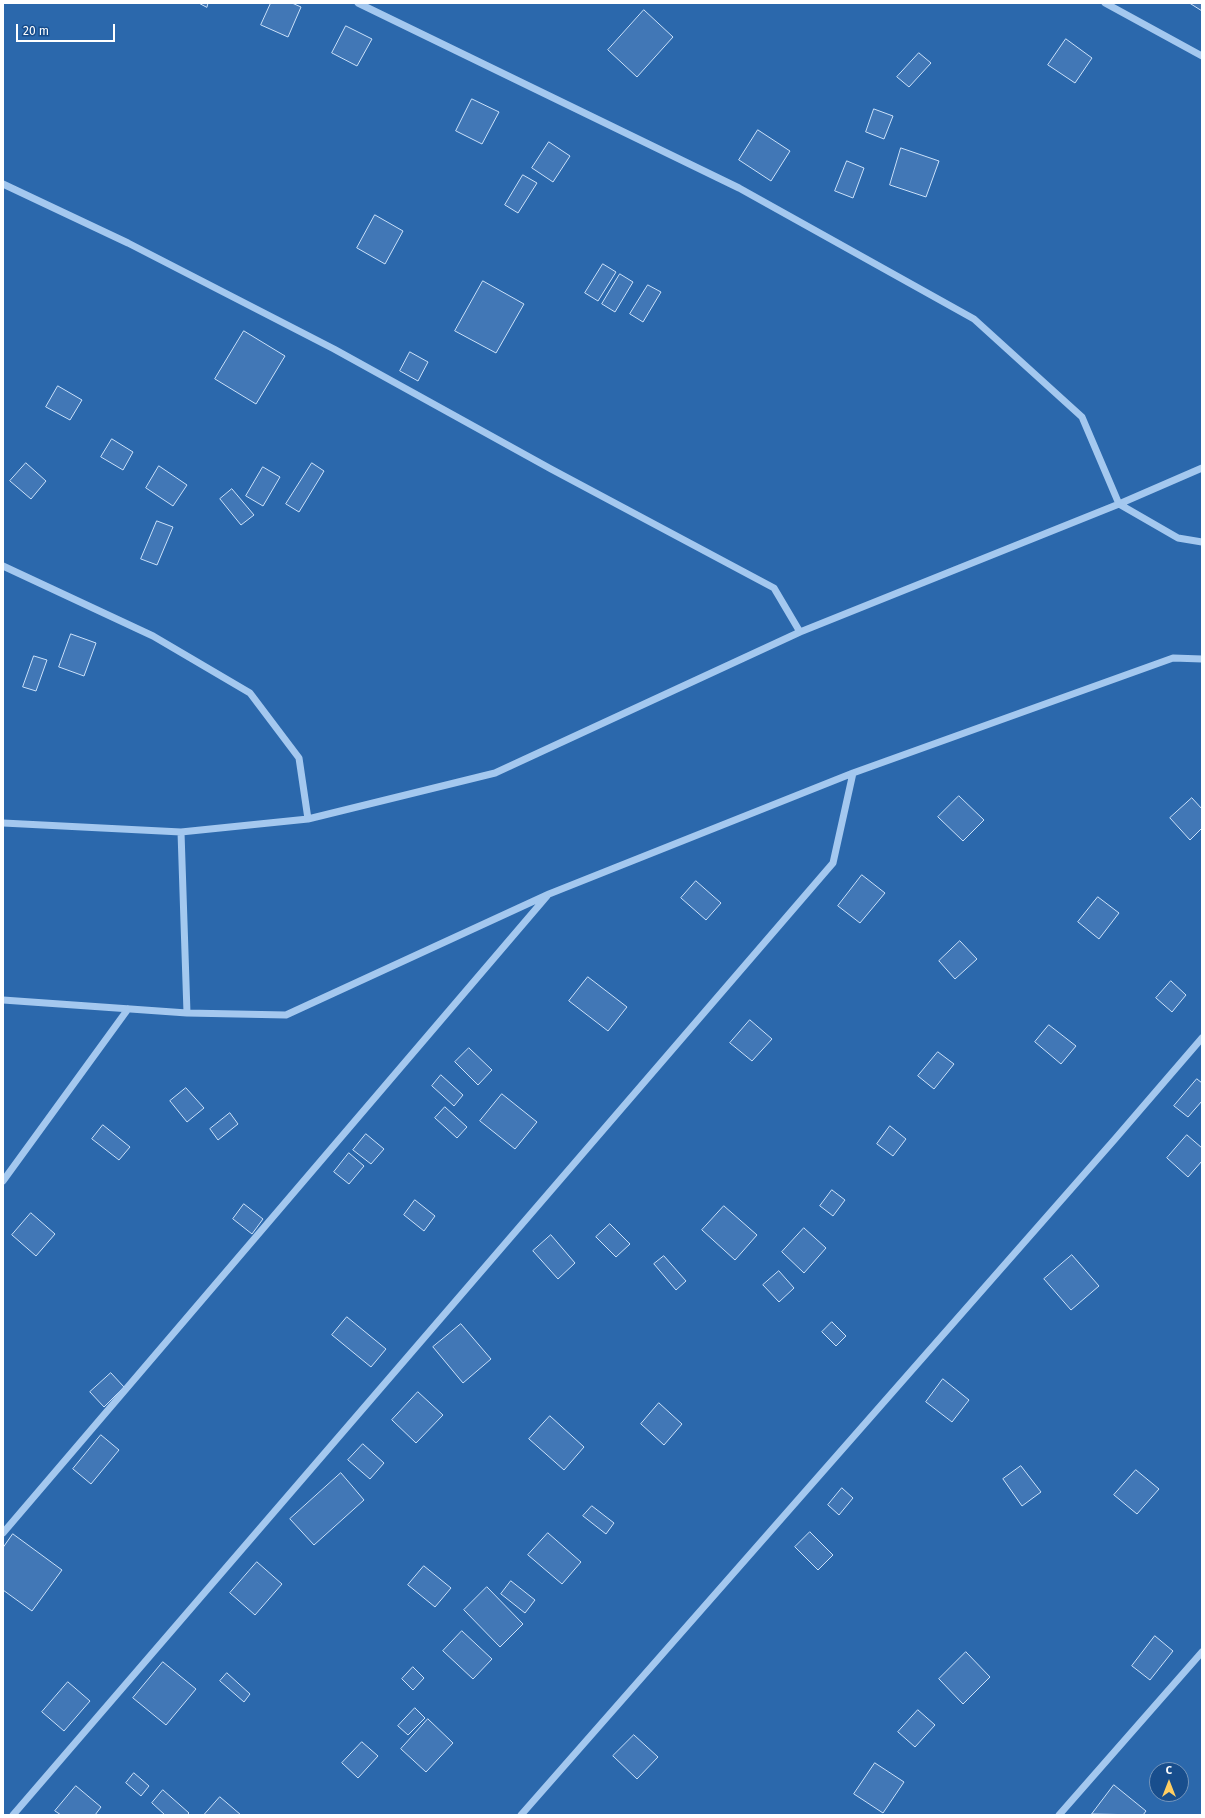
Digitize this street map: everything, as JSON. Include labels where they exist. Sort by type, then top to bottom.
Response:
[{"type":"street","points":[[358,3],[739,188],[974,319],[1082,417],[1119,504],[1178,538],[1202,542]]},
{"type":"street","points":[[1105,3],[1202,56]]},
{"type":"street","points":[[3,184],[128,243],[334,349],[551,469],[774,588],[800,632]]},
{"type":"street","points":[[3,823],[181,832],[308,819],[495,773],[800,632],[1119,504],[1202,468]]},
{"type":"street","points":[[3,566],[153,636],[250,693],[299,758],[308,819]]},
{"type":"street","points":[[3,1000],[187,1013],[286,1016],[549,894],[853,773],[1174,658],[1202,659]]},
{"type":"street","points":[[13,1815],[834,863],[853,773]]},
{"type":"street","points":[[181,832],[187,1013]]},
{"type":"street","points":[[3,1533],[549,894]]},
{"type":"street","points":[[3,1181],[128,1009]]},
{"type":"street","points":[[521,1815],[1116,1139],[1202,1038]]},
{"type":"street","points":[[1059,1815],[1202,1652]]},
{"type":"shaded area","points":[[3,3],[1202,3],[1202,1815],[3,1815]]},
{"type":"building","points":[[199,3],[208,3],[207,7]]},
{"type":"building","points":[[271,3],[292,3],[301,7],[288,37],[261,25]]},
{"type":"building","points":[[1202,3],[1202,11],[1191,4]]},
{"type":"building","points":[[644,10],[673,37],[637,77],[608,50]]},
{"type":"building","points":[[346,26],[372,39],[357,66],[332,53]]},
{"type":"building","points":[[1066,39],[1092,58],[1075,83],[1048,65]]},
{"type":"building","points":[[919,53],[931,63],[909,87],[897,77]]},
{"type":"building","points":[[472,99],[499,112],[482,144],[456,131]]},
{"type":"building","points":[[874,109],[893,116],[884,139],[866,132]]},
{"type":"building","points":[[758,130],[790,151],[771,181],[739,160]]},
{"type":"building","points":[[549,142],[570,156],[553,182],[532,168]]},
{"type":"building","points":[[901,148],[939,161],[926,197],[890,185]]},
{"type":"building","points":[[847,161],[864,168],[853,198],[835,191]]},
{"type":"building","points":[[523,175],[537,183],[518,213],[505,205]]},
{"type":"building","points":[[375,215],[403,231],[385,264],[357,248]]},
{"type":"building","points":[[603,264],[616,272],[598,301],[585,293]]},
{"type":"building","points":[[620,274],[633,282],[615,312],[602,304]]},
{"type":"building","points":[[483,281],[524,304],[496,353],[455,331]]},
{"type":"building","points":[[648,285],[661,292],[643,322],[630,314]]},
{"type":"building","points":[[244,331],[285,356],[256,404],[215,379]]},
{"type":"building","points":[[410,352],[428,362],[418,381],[400,371]]},
{"type":"building","points":[[58,386],[82,400],[70,420],[46,407]]},
{"type":"building","points":[[112,439],[133,452],[123,470],[101,457]]},
{"type":"building","points":[[26,463],[46,481],[31,499],[10,481]]},
{"type":"building","points":[[312,463],[324,471],[299,512],[286,504]]},
{"type":"building","points":[[159,466],[187,485],[173,506],[146,488]]},
{"type":"building","points":[[263,467],[280,477],[263,506],[246,496]]},
{"type":"building","points":[[232,489],[254,515],[241,525],[220,499]]},
{"type":"building","points":[[157,521],[173,527],[157,565],[141,559]]},
{"type":"building","points":[[71,634],[96,643],[84,676],[59,667]]},
{"type":"building","points":[[34,656],[47,660],[36,691],[23,687]]},
{"type":"building","points":[[959,796],[984,820],[963,841],[938,817]]},
{"type":"building","points":[[1192,798],[1202,809],[1202,828],[1190,840],[1170,818]]},
{"type":"building","points":[[862,875],[885,893],[860,923],[838,906]]},
{"type":"building","points":[[696,881],[721,903],[706,920],[681,898]]},
{"type":"building","points":[[1098,897],[1119,913],[1099,939],[1078,922]]},
{"type":"building","points":[[960,941],[977,959],[955,979],[939,961]]},
{"type":"building","points":[[588,977],[627,1007],[608,1031],[569,1001]]},
{"type":"building","points":[[1171,981],[1186,995],[1172,1012],[1156,998]]},
{"type":"building","points":[[750,1020],[772,1039],[752,1061],[730,1043]]},
{"type":"building","points":[[1049,1025],[1076,1046],[1061,1064],[1035,1042]]},
{"type":"building","points":[[469,1048],[492,1070],[478,1085],[455,1062]]},
{"type":"building","points":[[938,1052],[954,1064],[934,1089],[918,1076]]},
{"type":"building","points":[[441,1075],[463,1095],[454,1106],[432,1086]]},
{"type":"building","points":[[1197,1079],[1202,1083],[1202,1101],[1188,1117],[1174,1106]]},
{"type":"building","points":[[186,1088],[204,1108],[187,1122],[170,1101]]},
{"type":"building","points":[[502,1094],[537,1122],[515,1149],[480,1121]]},
{"type":"building","points":[[445,1107],[467,1127],[457,1138],[435,1118]]},
{"type":"building","points":[[230,1113],[238,1124],[218,1140],[210,1129]]},
{"type":"building","points":[[103,1125],[130,1147],[119,1160],[92,1139]]},
{"type":"building","points":[[890,1126],[906,1139],[893,1156],[877,1144]]},
{"type":"building","points":[[366,1134],[384,1149],[371,1164],[353,1150]]},
{"type":"building","points":[[1187,1135],[1202,1148],[1202,1161],[1188,1177],[1167,1158]]},
{"type":"building","points":[[349,1153],[364,1166],[349,1184],[334,1172]]},
{"type":"building","points":[[832,1190],[845,1200],[833,1216],[820,1206]]},
{"type":"building","points":[[415,1200],[435,1216],[424,1231],[404,1215]]},
{"type":"building","points":[[244,1204],[263,1219],[252,1234],[233,1219]]},
{"type":"building","points":[[724,1206],[757,1235],[735,1260],[702,1230]]},
{"type":"building","points":[[31,1213],[55,1234],[36,1256],[12,1235]]},
{"type":"building","points":[[610,1224],[630,1244],[616,1257],[596,1237]]},
{"type":"building","points":[[804,1228],[826,1248],[804,1273],[782,1252]]},
{"type":"building","points":[[551,1235],[575,1263],[558,1279],[533,1251]]},
{"type":"building","points":[[1072,1255],[1099,1286],[1071,1310],[1044,1279]]},
{"type":"building","points":[[664,1256],[686,1281],[676,1290],[654,1264]]},
{"type":"building","points":[[779,1271],[794,1288],[779,1302],[763,1285]]},
{"type":"building","points":[[347,1317],[386,1349],[371,1367],[332,1335]]},
{"type":"building","points":[[832,1322],[846,1336],[836,1346],[822,1332]]},
{"type":"building","points":[[461,1324],[491,1359],[463,1383],[433,1347]]},
{"type":"building","points":[[111,1373],[124,1387],[104,1407],[90,1392]]},
{"type":"building","points":[[943,1379],[969,1400],[952,1422],[926,1402]]},
{"type":"building","points":[[418,1392],[443,1415],[416,1443],[392,1420]]},
{"type":"building","points":[[659,1403],[682,1424],[664,1445],[641,1424]]},
{"type":"building","points":[[550,1416],[584,1447],[564,1470],[529,1439]]},
{"type":"building","points":[[101,1435],[119,1450],[91,1484],[73,1469]]},
{"type":"building","points":[[363,1444],[384,1463],[370,1479],[348,1460]]},
{"type":"building","points":[[1021,1466],[1041,1492],[1022,1506],[1003,1479]]},
{"type":"building","points":[[1136,1470],[1159,1489],[1137,1514],[1114,1495]]},
{"type":"building","points":[[341,1473],[364,1500],[314,1545],[290,1519]]},
{"type":"building","points":[[842,1488],[853,1498],[839,1515],[828,1505]]},
{"type":"building","points":[[592,1506],[614,1523],[606,1534],[583,1516]]},
{"type":"building","points":[[810,1532],[833,1555],[818,1570],[795,1547]]},
{"type":"building","points":[[548,1533],[581,1562],[562,1584],[528,1555]]},
{"type":"building","points":[[13,1534],[62,1570],[32,1611],[3,1590],[3,1548]]},
{"type":"building","points":[[257,1562],[282,1584],[255,1615],[230,1593]]},
{"type":"building","points":[[424,1566],[451,1588],[435,1607],[408,1585]]},
{"type":"building","points":[[511,1581],[535,1600],[525,1613],[501,1594]]},
{"type":"building","points":[[487,1587],[523,1624],[500,1647],[464,1610]]},
{"type":"building","points":[[462,1631],[492,1659],[473,1679],[443,1651]]},
{"type":"building","points":[[1155,1636],[1173,1651],[1150,1680],[1132,1666]]},
{"type":"building","points":[[966,1652],[990,1677],[963,1704],[939,1679]]},
{"type":"building","points":[[163,1662],[196,1689],[166,1725],[133,1698]]},
{"type":"building","points":[[413,1667],[424,1678],[413,1690],[402,1679]]},
{"type":"building","points":[[227,1673],[250,1694],[244,1702],[220,1681]]},
{"type":"building","points":[[68,1682],[90,1701],[64,1731],[42,1712]]},
{"type":"building","points":[[415,1708],[425,1718],[408,1735],[398,1726]]},
{"type":"building","points":[[918,1710],[935,1725],[915,1747],[898,1732]]},
{"type":"building","points":[[428,1719],[453,1743],[426,1772],[401,1749]]},
{"type":"building","points":[[634,1735],[658,1757],[637,1779],[613,1756]]},
{"type":"building","points":[[362,1742],[378,1756],[358,1778],[342,1763]]},
{"type":"building","points":[[875,1763],[904,1782],[883,1813],[854,1794]]},
{"type":"building","points":[[134,1773],[149,1786],[141,1796],[126,1783]]},
{"type":"building","points":[[1114,1785],[1146,1811],[1143,1815],[1092,1814]]},
{"type":"building","points":[[76,1786],[101,1807],[95,1815],[61,1815],[55,1811]]},
{"type":"building","points":[[163,1790],[189,1813],[187,1815],[165,1815],[152,1803]]},
{"type":"building","points":[[220,1797],[241,1815],[204,1815]]}]
